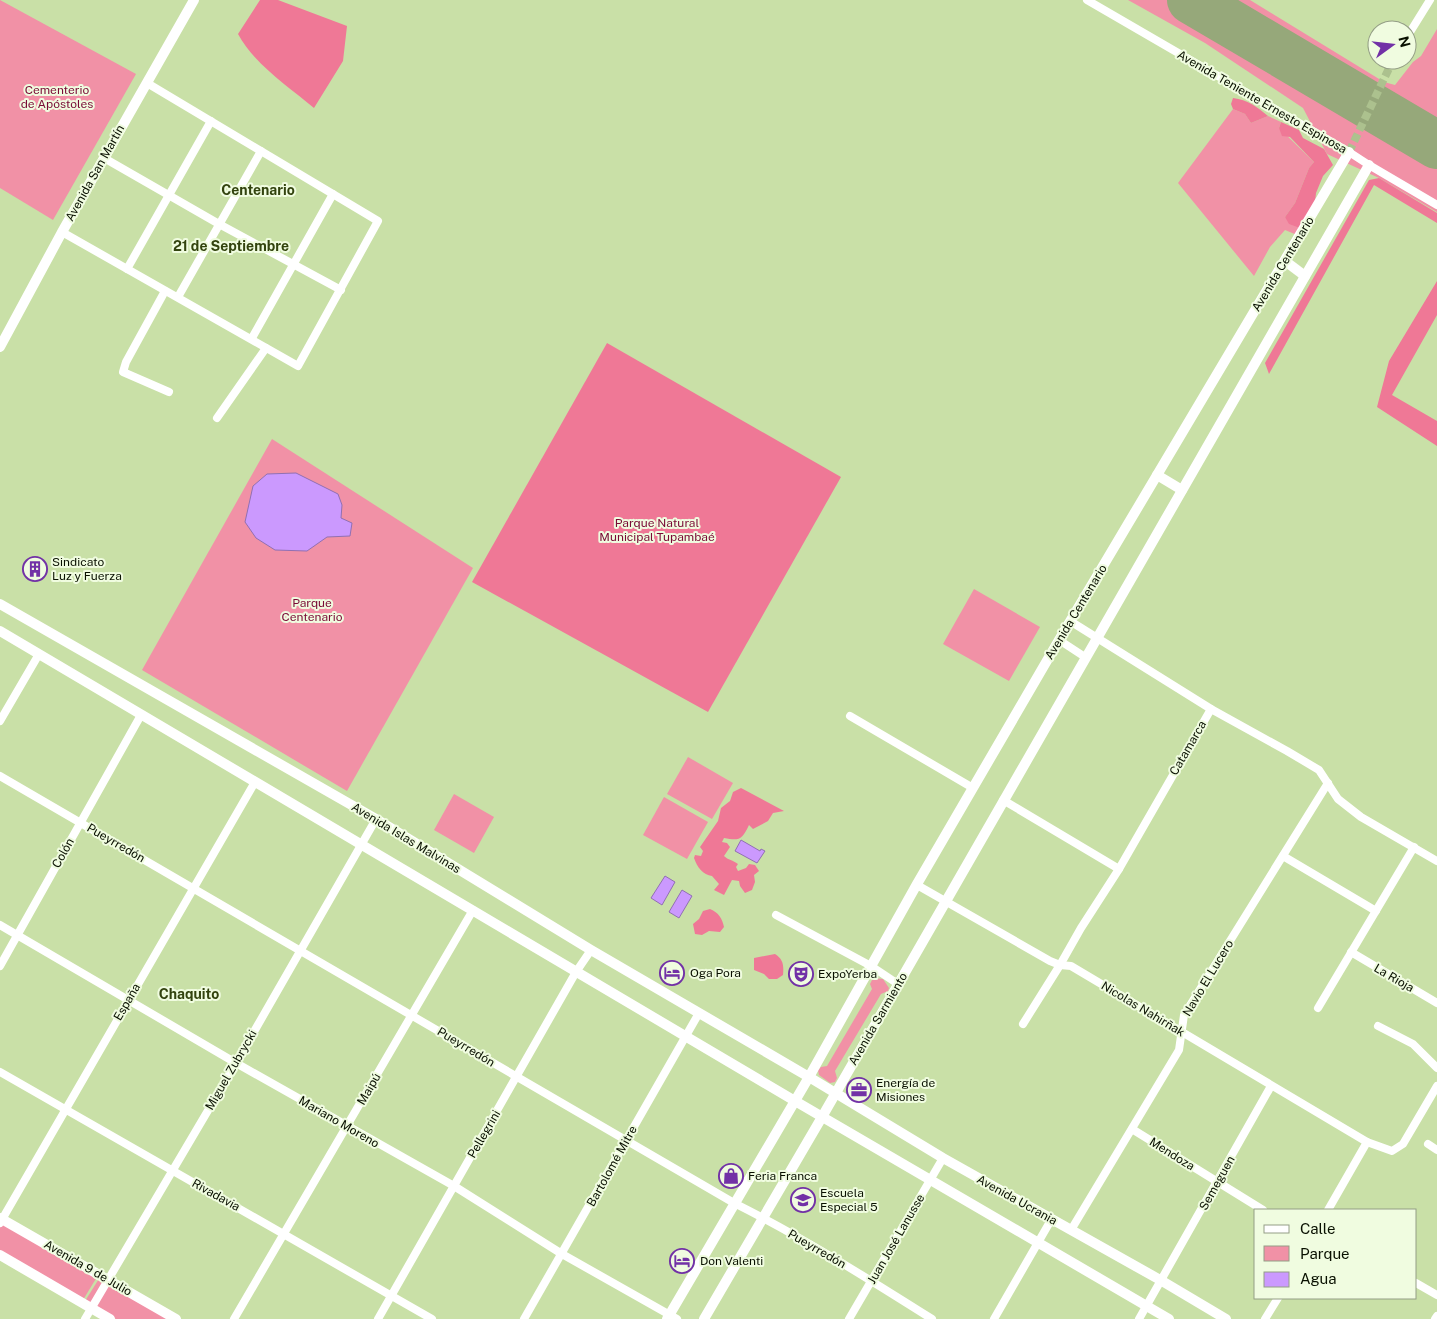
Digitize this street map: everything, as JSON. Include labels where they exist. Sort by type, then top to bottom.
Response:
[{"type":"main road","name":"Avenida San Martín","points":[[0,347],[62,232],[194,0]]},
{"type":"main road","name":"Avenida Centenario","points":[[809,1077],[917,885],[1070,621],[1349,152]]},
{"type":"main road","name":"Avenida Centenario","points":[[945,901],[1369,165]]},
{"type":"main road","points":[[1284,261],[1305,276]]},
{"type":"main road","points":[[1157,475],[1182,490]]},
{"type":"main road","name":"Avenida Islas Malvinas","points":[[0,604],[376,819],[592,950],[809,1077]]},
{"type":"main road","points":[[0,631],[795,1101]]},
{"type":"main road","name":"Avenida Sarmiento","points":[[704,1319],[945,901]]},
{"type":"main road","points":[[671,1317],[734,1203],[809,1077]]},
{"type":"main road","name":"Avenida Ucrania","points":[[809,1077],[943,1158],[1226,1319]]},
{"type":"main road","name":"Avenida Ucrania","points":[[795,1101],[1169,1319]]},
{"type":"main road","name":"Avenida 9 de Julio","points":[[1,1220],[176,1319]]},
{"type":"main road","points":[[0,1255],[110,1319]]},
{"type":"street","name":"Avenida Teniente Ernesto Espinosa","points":[[1087,0],[1437,205]]},
{"type":"street","points":[[1417,21],[1430,0]]},
{"type":"street","points":[[62,232],[252,338],[298,366],[378,221],[147,83]]},
{"type":"street","points":[[127,269],[211,121]]},
{"type":"street","points":[[178,297],[261,150]]},
{"type":"street","points":[[104,158],[219,224],[341,290]]},
{"type":"street","points":[[252,338],[333,194]]},
{"type":"street","points":[[165,290],[126,362],[123,372],[169,392]]},
{"type":"street","points":[[216,418],[266,348]]},
{"type":"street","points":[[1070,621],[1211,708]]},
{"type":"street","points":[[1059,640],[1085,657]]},
{"type":"street","points":[[0,721],[39,654]]},
{"type":"street","name":"Catamarca","points":[[1022,1024],[1060,965],[1080,928],[1119,869],[1211,708],[1311,765],[1318,770],[1338,799],[1361,817],[1437,861]]},
{"type":"street","name":"Colón","points":[[0,966],[141,714]]},
{"type":"street","points":[[850,716],[973,788]]},
{"type":"street","name":"Pueyrredón","points":[[0,776],[516,1077],[763,1218],[932,1319]]},
{"type":"street","name":"España","points":[[1,1220],[254,782]]},
{"type":"street","name":"Navio El Lucero","points":[[1071,1230],[1179,1050],[1184,1015],[1328,783]]},
{"type":"street","points":[[1003,800],[1119,869]]},
{"type":"street","name":"Miguel Zubrycki","points":[[85,1319],[236,1063],[376,819]]},
{"type":"street","points":[[1318,1008],[1414,848]]},
{"type":"street","points":[[1283,856],[1376,911]]},
{"type":"street","name":"Nicolas Nahirñak","points":[[917,885],[1060,965],[1071,966],[1367,1142],[1392,1151],[1403,1144],[1437,1086]]},
{"type":"street","name":"Maipú","points":[[234,1319],[473,910]]},
{"type":"street","points":[[776,915],[871,966],[898,984]]},
{"type":"street","name":"Mariano Moreno","points":[[0,925],[347,1127],[454,1186],[562,1254],[671,1317]]},
{"type":"street","name":"Pellegrini","points":[[378,1319],[576,972],[592,950]]},
{"type":"street","name":"La Rioja","points":[[1351,952],[1437,1003]]},
{"type":"street","name":"Bartolomé Mitre","points":[[524,1319],[699,1013]]},
{"type":"street","points":[[1378,1026],[1413,1044],[1437,1068]]},
{"type":"street","name":"Rivadavia","points":[[0,1072],[432,1319]]},
{"type":"street","name":"Semeguen","points":[[1139,1319],[1272,1086]]},
{"type":"street","name":"Mendoza","points":[[1132,1129],[1261,1209]]},
{"type":"street","points":[[1329,1209],[1367,1142]]},
{"type":"street","points":[[1428,1144],[1437,1150]]},
{"type":"street","name":"Juan José Lanusse","points":[[849,1319],[943,1158]]},
{"type":"street","points":[[994,1319],[1051,1220]]},
{"type":"street","points":[[1417,1284],[1437,1295]]},
{"type":"street","points":[[1265,1319],[1277,1299]]},
{"type":"green space","name":"Cementerio de Apóstoles","points":[[0,0],[136,74],[53,220],[0,188]]},
{"type":"green space","points":[[260,0],[278,0],[347,26],[343,61],[314,108],[253,56],[238,34]]},
{"type":"green space","points":[[1128,0],[1250,0],[1384,82],[1395,85],[1407,70],[1417,70],[1417,59],[1421,56],[1437,29],[1437,212],[1379,178],[1327,154],[1303,108],[1205,43]]},
{"type":"green space","points":[[1233,98],[1252,104],[1268,116],[1251,123],[1245,114],[1233,109],[1231,104]]},
{"type":"green space","points":[[1233,109],[1245,114],[1251,123],[1268,116],[1281,122],[1279,128],[1314,162],[1309,168],[1295,203],[1285,217],[1300,228],[1297,235],[1285,230],[1270,247],[1254,276],[1178,183]]},
{"type":"green space","points":[[1281,122],[1299,130],[1303,138],[1324,149],[1333,165],[1323,176],[1316,193],[1314,212],[1300,228],[1289,224],[1285,217],[1295,203],[1309,168],[1314,162],[1290,137],[1282,136],[1279,128]]},
{"type":"green space","points":[[1379,178],[1437,213],[1437,223],[1374,185],[1269,374],[1265,363],[1369,180]]},
{"type":"green space","points":[[1437,281],[1437,315],[1392,395],[1437,421],[1437,446],[1377,407],[1389,361]]},
{"type":"green space","name":"Parque Natural Municipal Tupambaé","points":[[607,343],[841,477],[708,712],[472,582]]},
{"type":"green space","name":"Parque Centenario","points":[[272,439],[473,568],[347,791],[142,670]]},
{"type":"green space","points":[[974,589],[1040,627],[1009,681],[943,644]]},
{"type":"green space","points":[[688,757],[733,783],[712,819],[667,794]]},
{"type":"green space","points":[[741,788],[784,811],[773,813],[768,821],[753,829],[749,825],[740,838],[724,838],[722,842],[727,843],[730,847],[724,856],[738,864],[736,867],[738,871],[746,868],[749,864],[755,865],[759,871],[754,875],[755,882],[752,890],[745,893],[739,881],[732,880],[724,895],[714,890],[719,884],[712,876],[701,870],[694,858],[695,855],[701,856],[703,851],[700,847],[718,821],[721,808],[730,801],[733,792]]},
{"type":"green space","points":[[454,794],[494,817],[474,853],[434,830]]},
{"type":"green space","points":[[664,797],[708,822],[687,859],[643,835]]},
{"type":"green space","points":[[710,909],[720,916],[724,927],[720,932],[709,931],[702,935],[695,934],[693,924],[699,919],[703,911]]},
{"type":"green space","points":[[775,954],[782,963],[783,975],[777,979],[769,979],[764,974],[754,970],[754,958]]},
{"type":"green space","points":[[873,978],[883,979],[889,988],[888,991],[881,994],[835,1071],[837,1078],[835,1082],[830,1083],[819,1075],[818,1070],[821,1067],[827,1066],[872,989],[870,984]]},
{"type":"green space","points":[[0,1215],[100,1272],[83,1300],[0,1251]]},
{"type":"green space","points":[[102,1274],[176,1319],[116,1319],[85,1301]]},
{"type":"water","points":[[296,473],[338,494],[342,505],[341,518],[352,523],[350,536],[327,537],[307,551],[275,550],[256,538],[245,522],[253,486],[267,474]]},
{"type":"water","points":[[741,840],[760,851],[761,849],[765,851],[757,863],[735,851]]},
{"type":"water","points":[[665,876],[675,882],[662,905],[651,898]]},
{"type":"water","points":[[682,890],[692,896],[679,918],[669,912]]},
{"type":"runway","points":[[1191,0],[1437,145]]},
{"type":"tunnel","points":[[1349,152],[1388,70]]},
{"type":"place","name":"Sindicato Luz y Fuerza","points":[[35,569]]},
{"type":"place","name":"Oga Pora","points":[[672,973]]},
{"type":"place","name":"ExpoYerba","points":[[801,974]]},
{"type":"place","name":"Energía de Misiones","points":[[859,1090]]},
{"type":"place","name":"Feria Franca","points":[[731,1176]]},
{"type":"place","name":"Escuela Especial 5","points":[[803,1200]]},
{"type":"place","name":"Don Valenti","points":[[682,1261]]},
{"type":"district","name":"Centenario","points":[[258,190]]},
{"type":"district","name":"21 de Septiembre","points":[[231,246]]},
{"type":"district","name":"Chaquito","points":[[189,994]]}]
